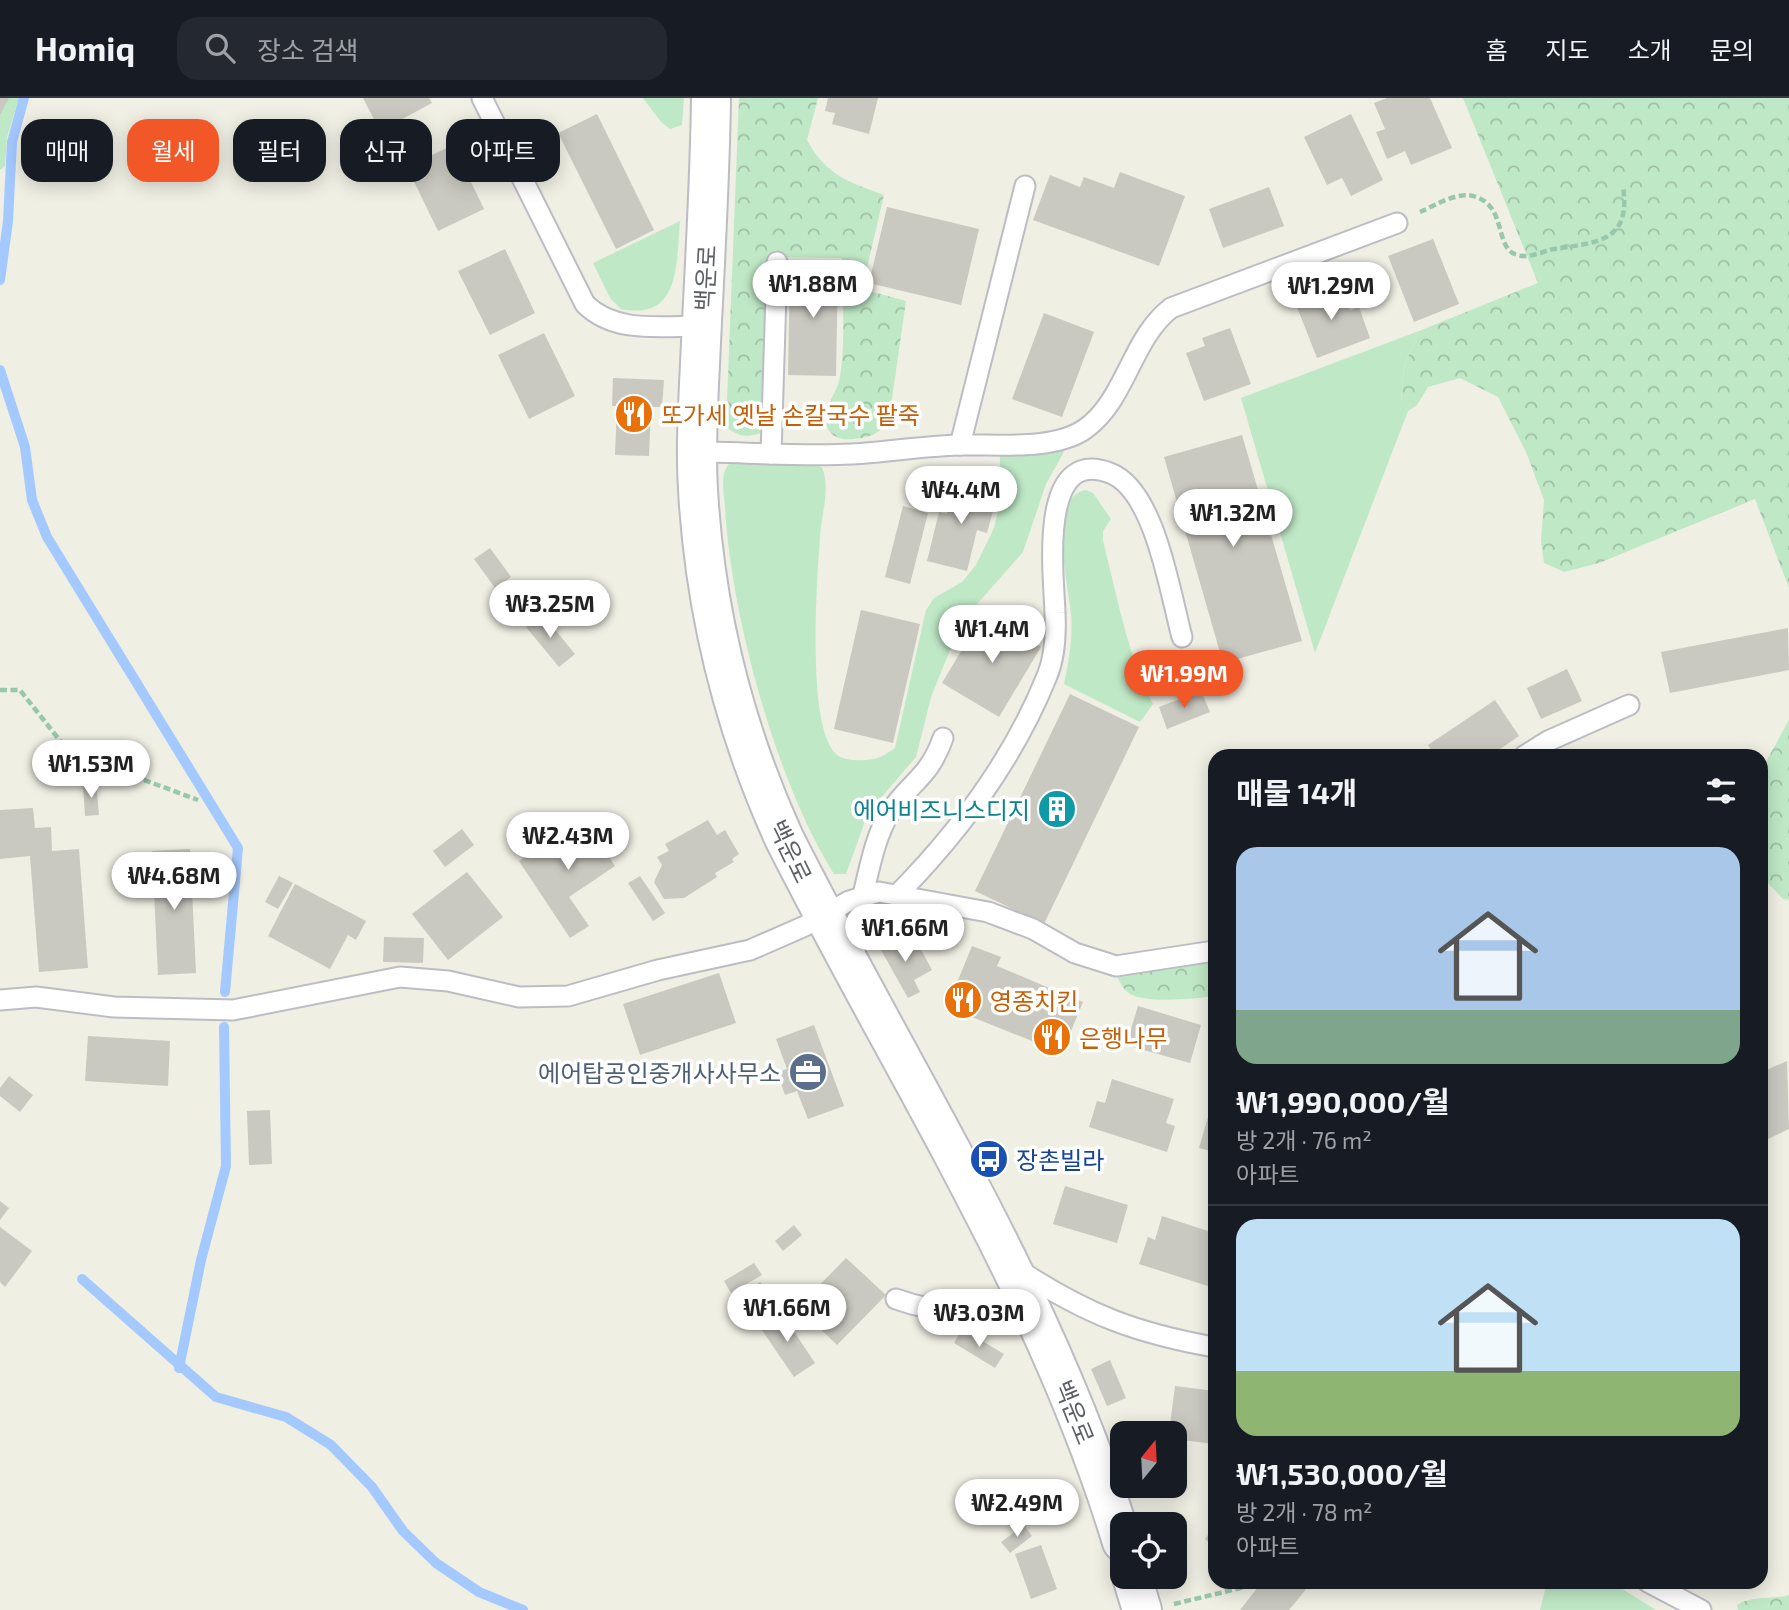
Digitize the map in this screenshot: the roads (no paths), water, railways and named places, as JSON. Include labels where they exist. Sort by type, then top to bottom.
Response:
[{"type":"street","name":"백운로","points":[[711,98],[697,452],[709,600],[733,702],[763,794],[823,916],[1019,1280],[1086,1435],[1112,1512]]},
{"type":"street","points":[[1140,1589],[1152,1609]]},
{"type":"lane","points":[[482,98],[585,304],[597,316],[612,323],[702,326]]},
{"type":"lane","points":[[960,445],[1025,186]]},
{"type":"lane","points":[[697,452],[853,454],[960,445],[1019,445],[1065,439],[1084,430],[1112,397],[1151,328],[1171,309],[1397,223]]},
{"type":"lane","points":[[771,454],[777,262]]},
{"type":"lane","points":[[898,894],[965,820],[1007,755],[1048,673],[1055,614],[1052,530],[1056,505],[1067,485],[1078,473],[1093,469],[1106,471],[1123,478],[1136,492],[1147,511],[1182,637]]},
{"type":"lane","points":[[1535,749],[1629,705]]},
{"type":"lane","points":[[863,895],[880,830],[892,810],[934,762],[943,738]]},
{"type":"lane","points":[[0,1000],[36,997],[126,1008],[233,1010],[400,977],[448,981],[519,997],[568,996],[658,970],[750,950],[863,895],[879,892],[988,912],[1033,929],[1075,953],[1116,966],[1208,952]]},
{"type":"lane","points":[[896,1299],[938,1312],[961,1312],[989,1307],[1019,1280],[1132,1329],[1208,1346]]},
{"type":"lane","points":[[1661,1589],[1701,1610]]},
{"type":"waterway","points":[[0,280],[8,221],[12,142],[24,98]]},
{"type":"waterway","points":[[0,370],[25,447],[32,500],[47,537],[238,848],[225,992]]},
{"type":"waterway","points":[[179,1368],[201,1260],[226,1166],[224,1027]]},
{"type":"waterway","points":[[82,1279],[216,1397],[286,1417],[331,1445],[372,1487],[403,1531],[436,1563],[479,1592],[523,1610]]},
{"type":"place","name":"또가세 옛날 손칼국수 팥죽","points":[[634,414]]},
{"type":"place","name":"에어비즈니스디지","points":[[1057,809]]},
{"type":"place","name":"영종치킨","points":[[963,1000]]},
{"type":"place","name":"은행나무","points":[[1052,1037]]},
{"type":"place","name":"에어탑공인중개사사무소","points":[[808,1072]]},
{"type":"place","name":"장촌빌라","points":[[989,1159]]}]
